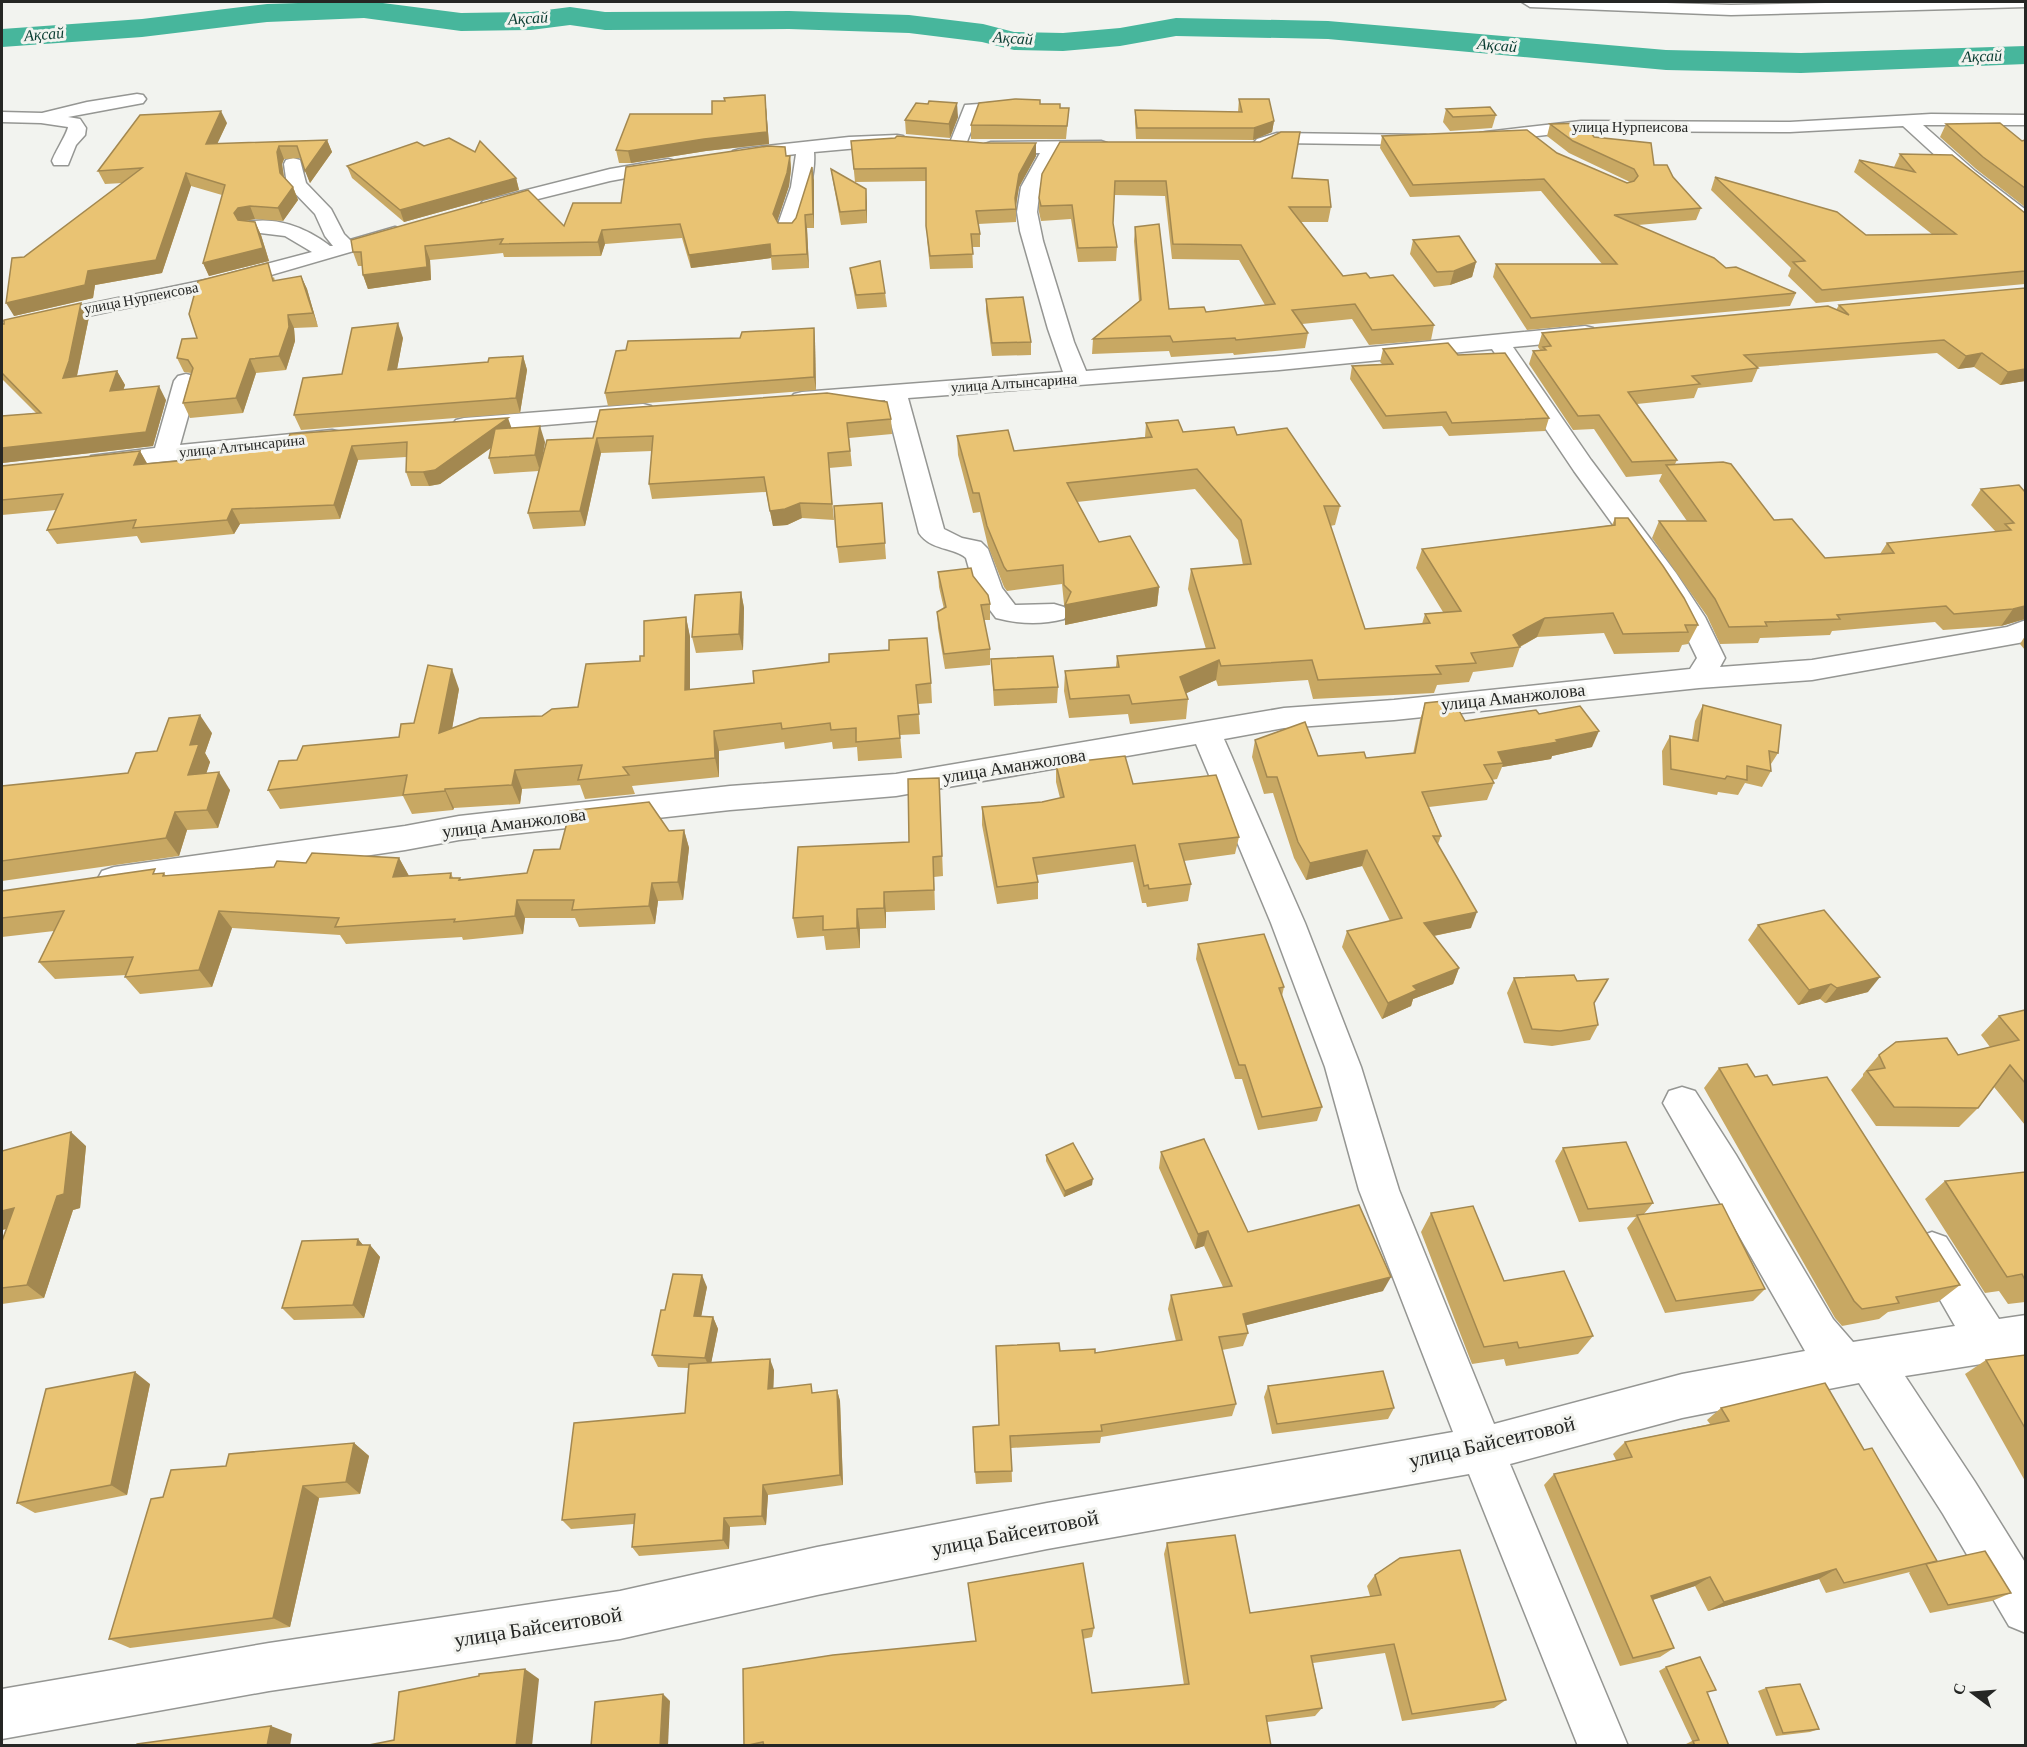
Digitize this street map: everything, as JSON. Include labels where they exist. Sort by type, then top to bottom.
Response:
[{"type":"street","points":[[1530,2],[1731,10],[2025,2]]},
{"type":"street","points":[[41,118],[72,110],[137,99]]},
{"type":"street","points":[[958,145],[971,109],[1007,107]]},
{"type":"street","points":[[2,117],[41,118],[74,123],[77,128],[76,135],[68,143],[61,161]]},
{"type":"street","points":[[1907,120],[1968,175],[2025,220]]},
{"type":"street","name":"улица Нурпеисова","points":[[1470,138],[1528,132],[1550,127],[1790,127],[1907,120],[2025,120]]},
{"type":"street","points":[[1528,132],[1548,149]]},
{"type":"street","points":[[1237,147],[1258,148],[1263,143],[1277,138],[1406,141],[1448,139]]},
{"type":"street","points":[[717,157],[876,140],[910,141]]},
{"type":"street","points":[[934,143],[983,148],[1121,147]]},
{"type":"street","points":[[787,231],[786,222],[793,211],[802,177],[806,152],[804,148]]},
{"type":"street","points":[[1052,148],[1032,183],[1027,201],[1030,233],[1045,276],[1066,355],[1078,379]]},
{"type":"street","points":[[468,212],[610,175],[683,162]]},
{"type":"street","points":[[293,164],[297,185],[324,213],[335,236],[346,248]]},
{"type":"street","points":[[251,227],[295,231],[309,239],[326,254]]},
{"type":"street","name":"улица Нурпеисова","points":[[2,328],[58,314],[241,278],[412,228]]},
{"type":"street","name":"улица Алтынсарина","points":[[780,401],[1290,362],[1604,331]]},
{"type":"street","points":[[1498,341],[1611,505],[1653,560],[1699,631],[1711,658],[1699,678]]},
{"type":"street","points":[[166,454],[186,381]]},
{"type":"street","points":[[895,392],[932,532],[955,544],[972,548],[979,555],[989,590],[1006,612],[1022,615],[1054,613]]},
{"type":"street","points":[[447,427],[664,410]]},
{"type":"street","name":"улица Алтынсарина","points":[[84,463],[356,435]]},
{"type":"street","name":"улица Аманжолова","points":[[91,883],[405,838],[459,828],[719,799],[896,785],[1284,718],[1394,710],[1699,678],[1812,670],[2014,635],[2025,629]]},
{"type":"street","points":[[1206,731],[1288,923],[1343,1068],[1380,1190],[1603,1746]]},
{"type":"street","points":[[1682,1102],[1818,1334],[1856,1362],[1959,1498],[2025,1609]]},
{"type":"street","points":[[1913,1222],[2007,1338]]},
{"type":"street","name":"улица Байсеитовой","points":[[2,1714],[269,1667],[620,1615],[818,1571],[1047,1526],[1482,1449],[1682,1396],[1856,1362],[2007,1338]]},
{"type":"building","points":[[765,95],[767,132],[628,151],[616,150],[630,114],[712,114],[712,101]]},
{"type":"building","points":[[1015,99],[1040,100],[1040,104],[1060,104],[1060,108],[1069,108],[1067,126],[971,125],[979,103]]},
{"type":"building","points":[[1239,99],[1269,99],[1274,121],[1254,128],[1137,128],[1135,110],[1242,112]]},
{"type":"building","points":[[929,101],[957,103],[949,124],[905,120],[916,103],[928,104]]},
{"type":"building","points":[[1490,107],[1496,115],[1453,117],[1446,109]]},
{"type":"building","points":[[221,111],[206,144],[327,140],[305,171],[297,146],[279,146],[277,152],[280,173],[293,187],[278,208],[250,206],[238,208],[234,213],[238,220],[255,222],[263,248],[203,263],[225,185],[186,173],[156,260],[88,271],[85,285],[6,303],[12,258],[24,257],[142,168],[98,171],[140,115]]},
{"type":"building","points":[[1584,123],[1594,137],[1651,143],[1654,165],[1667,165],[1673,177],[1701,208],[1614,215],[1714,258],[1726,268],[1736,267],[1796,293],[1531,318],[1496,264],[1617,264],[1544,179],[1413,185],[1382,136],[1527,130],[1557,153],[1627,183],[1634,181],[1638,176],[1634,169],[1573,141],[1550,124]]},
{"type":"building","points":[[2000,123],[2022,141],[2025,140],[2025,188],[1983,157],[1946,124]]},
{"type":"building","points":[[1281,132],[1300,132],[1292,178],[1328,180],[1331,207],[1289,207],[1343,276],[1366,273],[1370,278],[1393,275],[1434,325],[1372,330],[1355,304],[1292,310],[1308,333],[1236,340],[1235,338],[1173,342],[1170,336],[1093,339],[1141,300],[1135,227],[1159,224],[1169,309],[1204,307],[1206,312],[1275,304],[1241,245],[1173,244],[1166,181],[1115,181],[1113,223],[1117,247],[1078,248],[1072,205],[1041,206],[1039,198],[1042,174],[1060,142],[1260,142]]},
{"type":"building","points":[[897,136],[983,143],[1036,143],[1019,174],[1015,198],[1016,209],[976,211],[980,234],[971,234],[973,254],[930,256],[926,226],[926,168],[854,169],[851,141]]},
{"type":"building","points":[[449,138],[475,152],[480,141],[516,178],[400,210],[347,166],[417,142],[424,146]]},
{"type":"building","points":[[768,146],[785,147],[786,156],[790,156],[787,173],[773,214],[778,223],[792,223],[796,218],[812,167],[813,214],[805,215],[807,254],[771,256],[770,244],[689,255],[680,224],[602,230],[598,242],[500,244],[503,239],[425,246],[427,267],[363,275],[361,252],[353,252],[351,240],[528,190],[564,226],[573,203],[621,203],[626,167]]},
{"type":"building","points":[[1900,154],[1952,155],[2025,213],[2025,271],[1822,290],[1793,262],[1805,261],[1715,177],[1837,212],[1866,235],[1956,234],[1859,160],[1915,172]]},
{"type":"building","points":[[831,169],[866,189],[866,210],[840,212]]},
{"type":"building","points":[[1459,236],[1476,262],[1454,271],[1437,272],[1413,240]]},
{"type":"building","points":[[880,261],[885,293],[856,295],[850,268]]},
{"type":"building","points":[[268,263],[273,281],[301,276],[313,313],[288,315],[289,327],[279,356],[250,359],[236,398],[183,403],[193,368],[188,360],[177,358],[182,339],[197,338],[189,314],[198,281]]},
{"type":"building","points":[[2025,288],[2025,369],[2008,372],[1982,353],[1966,356],[1944,340],[1744,355],[1758,368],[1692,376],[1700,384],[1628,392],[1677,460],[1632,462],[1599,415],[1578,416],[1533,351],[1546,350],[1543,347],[1551,346],[1542,333],[1828,306],[1849,315],[1839,305]]},
{"type":"building","points":[[1023,297],[1031,342],[992,343],[986,299]]},
{"type":"building","points":[[81,303],[69,361],[63,378],[117,371],[110,391],[159,386],[146,432],[2,448],[2,416],[41,413],[2,373],[2,324],[4,320]]},
{"type":"building","points":[[398,323],[388,370],[488,362],[489,358],[523,356],[516,398],[294,415],[303,378],[342,374],[352,328]]},
{"type":"building","points":[[814,328],[814,377],[605,393],[616,351],[626,350],[628,341],[740,338],[742,332]]},
{"type":"building","points":[[1448,343],[1458,355],[1505,353],[1549,418],[1452,423],[1446,412],[1386,416],[1352,366],[1393,364],[1383,349]]},
{"type":"building","points":[[827,393],[887,402],[891,419],[847,423],[850,451],[828,453],[832,504],[800,503],[785,509],[770,511],[764,477],[649,484],[653,436],[597,438],[580,511],[528,513],[547,440],[593,438],[600,410]]},
{"type":"building","points":[[508,418],[435,470],[406,472],[407,442],[352,446],[334,505],[232,509],[227,520],[133,528],[136,520],[47,530],[63,494],[2,500],[2,466],[140,451],[134,465],[200,459],[202,450],[288,440],[290,434]]},
{"type":"building","points":[[1178,420],[1183,432],[1234,427],[1237,435],[1287,428],[1340,506],[1324,506],[1365,629],[1430,623],[1425,614],[1461,611],[1422,549],[1615,525],[1615,518],[1628,518],[1684,598],[1698,625],[1685,625],[1688,632],[1623,634],[1613,613],[1545,618],[1513,635],[1520,647],[1471,653],[1476,663],[1436,666],[1441,674],[1318,680],[1312,660],[1221,666],[1219,660],[1180,677],[1188,699],[1132,704],[1129,695],[1070,699],[1065,671],[1119,667],[1117,656],[1215,648],[1191,569],[1251,564],[1241,520],[1197,469],[1067,483],[1099,542],[1130,536],[1159,587],[1065,605],[1071,592],[1064,585],[1063,565],[1007,571],[1004,567],[987,526],[979,493],[973,493],[957,436],[1008,430],[1014,451],[1152,437],[1146,423]]},
{"type":"building","points":[[540,426],[535,455],[489,458],[495,429]]},
{"type":"building","points":[[1723,462],[1731,464],[1774,520],[1792,519],[1825,558],[1894,553],[1887,543],[2011,530],[2005,524],[2014,523],[1981,489],[2019,485],[2025,492],[2025,606],[1954,614],[1946,606],[1837,615],[1840,619],[1765,622],[1767,626],[1729,627],[1715,599],[1659,521],[1706,521],[1666,465]]},
{"type":"building","points":[[882,503],[885,543],[837,547],[834,506]]},
{"type":"building","points":[[971,568],[973,576],[988,595],[990,604],[981,605],[990,649],[944,654],[937,612],[946,607],[938,572]]},
{"type":"building","points":[[741,592],[739,634],[692,637],[695,595]]},
{"type":"building","points":[[686,617],[685,690],[754,683],[753,671],[829,662],[829,654],[889,650],[889,640],[927,638],[931,683],[916,685],[919,714],[898,716],[900,738],[856,742],[856,728],[831,730],[830,723],[782,729],[781,723],[714,731],[715,758],[623,767],[629,775],[578,780],[582,765],[515,770],[512,785],[445,789],[445,791],[403,795],[407,775],[268,790],[279,761],[297,760],[303,746],[399,737],[401,724],[414,723],[428,665],[452,669],[439,733],[480,718],[542,716],[552,709],[578,707],[586,664],[640,661],[640,656],[644,656],[644,621]]},
{"type":"building","points":[[1053,656],[1058,687],[994,690],[991,659]]},
{"type":"building","points":[[1453,700],[1465,721],[1536,710],[1539,714],[1580,706],[1599,731],[1556,740],[1558,742],[1498,752],[1503,763],[1484,765],[1494,783],[1422,792],[1441,836],[1433,836],[1477,912],[1424,923],[1459,968],[1413,986],[1417,990],[1388,1003],[1347,931],[1402,918],[1367,850],[1310,863],[1298,842],[1277,777],[1267,777],[1255,740],[1305,722],[1318,756],[1364,752],[1366,758],[1415,753],[1425,703]]},
{"type":"building","points":[[1703,705],[1781,725],[1778,753],[1769,751],[1771,771],[1747,766],[1747,780],[1727,776],[1725,779],[1671,769],[1670,736],[1698,741]]},
{"type":"building","points":[[200,715],[190,745],[199,744],[188,775],[219,772],[207,810],[175,812],[166,838],[2,861],[2,786],[128,773],[136,753],[157,751],[169,718]]},
{"type":"building","points":[[1125,756],[1133,784],[1216,775],[1239,837],[1179,844],[1191,884],[1149,889],[1148,885],[1144,886],[1135,845],[1033,858],[1038,882],[997,887],[982,807],[1042,802],[1064,797],[1056,764]]},
{"type":"building","points":[[939,778],[942,856],[933,857],[934,890],[884,892],[884,908],[857,909],[857,928],[823,930],[823,916],[793,918],[798,847],[909,842],[908,779]]},
{"type":"building","points":[[649,802],[669,831],[684,830],[678,882],[652,883],[649,906],[572,910],[574,900],[517,900],[515,916],[454,922],[455,919],[335,927],[339,918],[219,911],[199,970],[125,977],[133,957],[39,962],[64,911],[2,918],[2,891],[155,869],[153,874],[164,873],[163,876],[274,867],[277,861],[306,863],[312,853],[399,858],[393,877],[451,873],[450,878],[460,878],[459,880],[527,873],[534,850],[560,849],[570,811]]},
{"type":"building","points":[[1824,910],[1880,977],[1837,988],[1831,984],[1809,990],[1758,925]]},
{"type":"building","points":[[1264,934],[1284,987],[1279,988],[1322,1107],[1262,1117],[1245,1065],[1239,1065],[1198,944]]},
{"type":"building","points":[[1574,975],[1577,981],[1608,979],[1594,1003],[1598,1025],[1560,1031],[1532,1029],[1514,978]]},
{"type":"building","points":[[2025,1010],[2025,1083],[2010,1065],[1978,1108],[1894,1107],[1867,1071],[1885,1068],[1879,1055],[1896,1042],[1947,1038],[1958,1055],[2019,1040],[1999,1016]]},
{"type":"building","points":[[1747,1064],[1755,1077],[1767,1075],[1773,1085],[1827,1077],[1960,1285],[1896,1297],[1899,1303],[1862,1309],[1854,1301],[1719,1068]]},
{"type":"building","points":[[71,1132],[64,1194],[57,1196],[27,1285],[2,1288],[2,1241],[14,1208],[2,1211],[2,1151]]},
{"type":"building","points":[[1204,1139],[1248,1232],[1359,1205],[1391,1277],[1243,1314],[1248,1333],[1219,1337],[1236,1404],[1101,1425],[1102,1431],[1010,1436],[1012,1471],[975,1472],[973,1427],[999,1425],[996,1346],[1059,1343],[1060,1351],[1095,1349],[1095,1353],[1182,1340],[1171,1295],[1232,1286],[1208,1231],[1198,1234],[1161,1152]]},
{"type":"building","points":[[1626,1142],[1653,1203],[1588,1209],[1563,1148]]},
{"type":"building","points":[[1073,1143],[1093,1179],[1065,1191],[1046,1155]]},
{"type":"building","points":[[2025,1172],[2025,1280],[2022,1274],[2007,1277],[1945,1181]]},
{"type":"building","points":[[1722,1204],[1765,1289],[1676,1301],[1637,1215]]},
{"type":"building","points":[[1473,1206],[1504,1281],[1564,1271],[1593,1336],[1519,1348],[1517,1342],[1484,1347],[1431,1213]]},
{"type":"building","points":[[358,1239],[357,1245],[370,1245],[353,1305],[282,1308],[302,1241]]},
{"type":"building","points":[[673,1274],[702,1275],[694,1316],[713,1317],[705,1358],[652,1355],[661,1310],[665,1310]]},
{"type":"building","points":[[2025,1355],[2025,1428],[1986,1360]]},
{"type":"building","points":[[770,1359],[768,1389],[811,1384],[812,1393],[837,1390],[840,1475],[763,1485],[762,1516],[724,1518],[723,1540],[632,1547],[635,1514],[562,1520],[574,1423],[685,1413],[689,1364]]},
{"type":"building","points":[[1383,1371],[1394,1408],[1277,1424],[1268,1386]]},
{"type":"building","points":[[135,1372],[111,1485],[17,1503],[46,1389]]},
{"type":"building","points":[[1825,1383],[1864,1450],[1872,1448],[1937,1561],[1844,1583],[1836,1569],[1724,1602],[1710,1577],[1651,1596],[1674,1648],[1633,1658],[1554,1474],[1632,1457],[1625,1442],[1729,1421],[1721,1408]]},
{"type":"building","points":[[354,1443],[346,1482],[303,1486],[273,1618],[109,1639],[151,1499],[163,1497],[171,1470],[226,1466],[229,1454]]},
{"type":"building","points":[[1235,1535],[1250,1613],[1381,1595],[1375,1575],[1400,1558],[1460,1550],[1506,1700],[1412,1714],[1394,1644],[1311,1656],[1322,1708],[1266,1716],[1271,1746],[764,1746],[763,1742],[744,1746],[743,1669],[833,1655],[976,1641],[968,1583],[1083,1563],[1094,1628],[1082,1630],[1092,1693],[1189,1684],[1167,1543]]},
{"type":"building","points":[[1985,1551],[2011,1593],[1948,1605],[1926,1564]]},
{"type":"building","points":[[1700,1657],[1716,1690],[1707,1692],[1729,1746],[1695,1746],[1693,1741],[1699,1740],[1666,1667]]},
{"type":"building","points":[[525,1669],[516,1746],[364,1746],[394,1740],[399,1692],[479,1676],[479,1674]]},
{"type":"building","points":[[1800,1684],[1819,1729],[1783,1733],[1766,1688]]},
{"type":"building","points":[[663,1694],[660,1746],[591,1746],[595,1702]]},
{"type":"building","points":[[271,1726],[267,1746],[136,1746],[137,1744]]},
{"type":"waterway","name":"Ақсай","points":[[2,38],[142,28],[267,13],[364,9],[461,22],[531,21],[570,16],[605,21],[789,20],[909,24],[983,33],[1014,41],[1063,42],[1120,37],[1176,27],[1328,30],[1666,60],[1801,63],[2026,55]]}]
